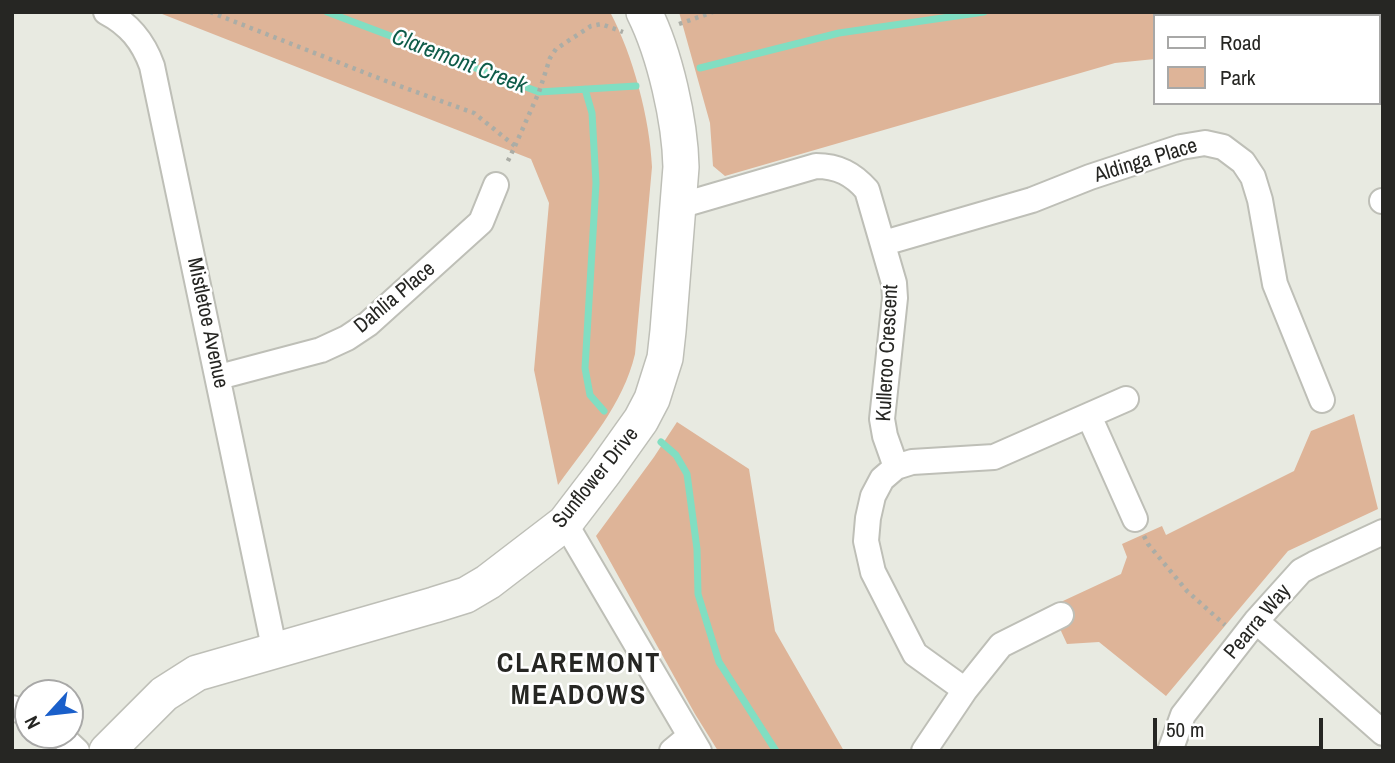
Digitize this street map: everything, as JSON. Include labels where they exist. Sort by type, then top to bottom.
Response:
[{"type":"street","name":"Mistletoe Avenue","points":[[106,12],[119,19],[134,33],[152,66],[275,652]]},
{"type":"street","name":"Sunflower Drive","points":[[107,751],[164,694],[186,679],[208,670],[466,595],[488,582],[565,523],[642,420],[652,399],[664,358],[681,167],[679,129],[648,21]]},
{"type":"street","name":"Aldinga Place","points":[[884,243],[1032,200],[1090,177],[1181,147],[1205,143],[1223,147],[1243,162],[1253,177],[1260,200],[1275,285],[1322,400]]},
{"type":"street","name":"Kulleroo Crescent","points":[[679,206],[816,166],[838,168],[858,180],[867,191],[884,243],[895,290],[883,428],[895,467]]},
{"type":"street","name":"Dahlia Place","points":[[219,377],[321,350],[369,324],[481,222],[496,185]]},
{"type":"street","points":[[965,690],[915,654],[873,572],[866,541],[870,506],[882,479],[895,467],[929,460],[994,457],[1126,399]]},
{"type":"street","points":[[1089,416],[1135,519]]},
{"type":"street","points":[[565,523],[687,746]]},
{"type":"street","name":"Pearra Way","points":[[1170,751],[1183,715],[1249,631],[1301,571],[1383,532]]},
{"type":"street","points":[[924,751],[965,690],[1001,645],[1061,615]]},
{"type":"street","points":[[1249,631],[1383,733]]},
{"type":"path","points":[[210,12],[474,113],[515,146]]},
{"type":"path","points":[[496,185],[556,49],[591,26],[601,24],[627,34],[648,21],[672,26],[713,12]]},
{"type":"path","points":[[1135,519],[1148,544],[1187,591],[1249,631]]},
{"type":"green space","points":[[157,12],[610,12],[626,48],[639,88],[651,148],[652,167],[635,354],[613,407],[558,485],[534,370],[549,203],[531,159]]},
{"type":"green space","points":[[679,12],[1383,12],[1383,46],[1381,14],[1154,14],[1154,59],[1115,63],[725,176],[713,166],[710,123]]},
{"type":"green space","points":[[1354,414],[1378,509],[1288,551],[1166,696],[1099,642],[1067,644],[1050,607],[1121,574],[1127,557],[1122,544],[1162,526],[1166,535],[1294,471],[1311,431]]},
{"type":"green space","points":[[677,422],[749,469],[775,631],[844,751],[718,751],[596,536]]},
{"type":"waterway","name":"Claremont Creek","points":[[327,12],[539,92],[636,86]]},
{"type":"waterway","name":"Claremont Creek","points":[[700,68],[839,33],[984,12]]},
{"type":"waterway","points":[[585,89],[592,113],[596,183],[585,368],[590,395],[604,411]]},
{"type":"waterway","points":[[661,442],[676,455],[687,474],[697,549],[698,594],[719,662],[776,751]]},
{"type":"district","name":"CLAREMONT MEADOWS","points":[[579,680]]}]
